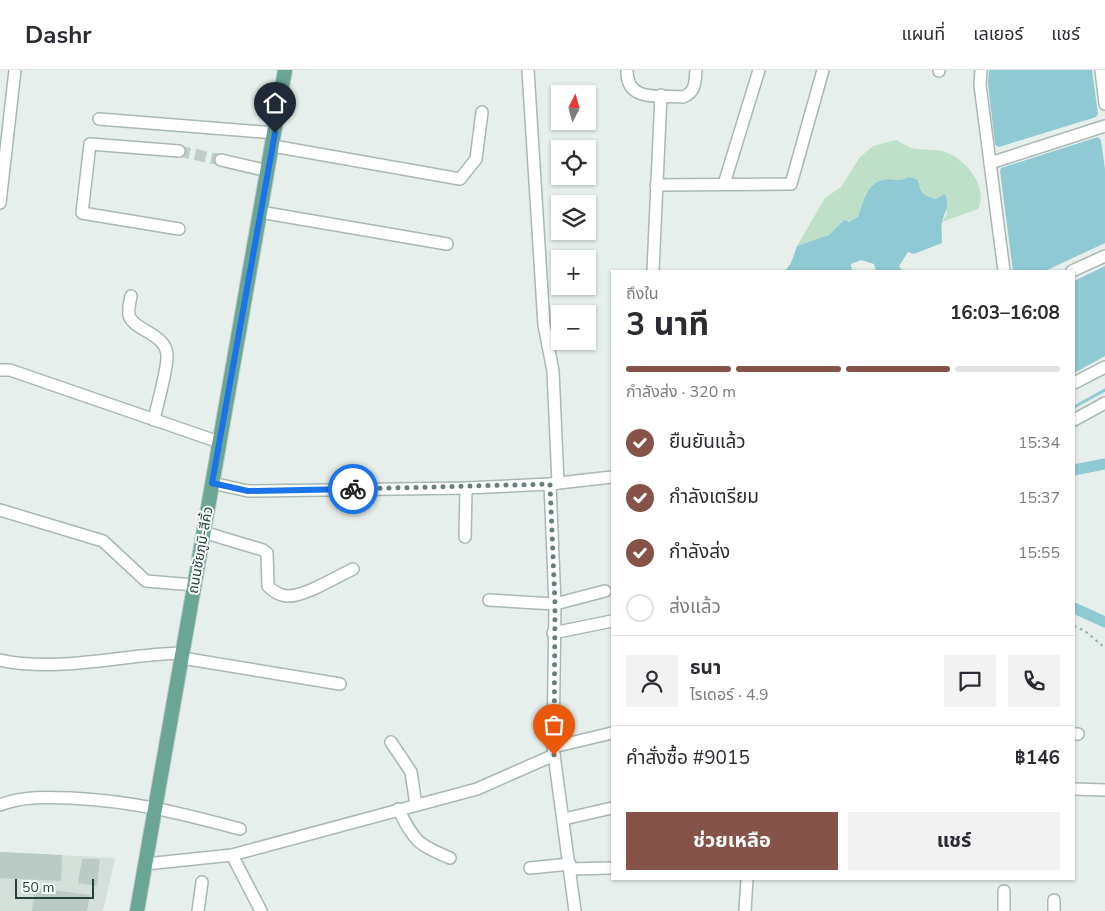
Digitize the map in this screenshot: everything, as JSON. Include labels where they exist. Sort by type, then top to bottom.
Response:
[{"type":"main road","name":"ถนนชัยภูมิ-สีคิ้ว","points":[[137,911],[285,70]]},
{"type":"street","points":[[0,203],[5,115],[15,70]]},
{"type":"street","points":[[528,70],[544,325],[553,371],[555,604],[553,751],[564,819],[575,911]]},
{"type":"street","points":[[628,70],[627,81],[635,92],[683,97],[689,94],[694,86],[696,70]]},
{"type":"street","points":[[724,184],[758,70]]},
{"type":"street","points":[[656,185],[790,184],[823,70]]},
{"type":"street","points":[[981,70],[980,85],[1004,270]]},
{"type":"street","points":[[1101,70],[1105,104]]},
{"type":"street","points":[[653,270],[661,95]]},
{"type":"street","points":[[99,119],[274,140],[460,180],[476,159],[482,112]]},
{"type":"street","points":[[990,162],[1105,126]]},
{"type":"street","points":[[179,151],[90,144],[82,213],[179,229]]},
{"type":"street","points":[[220,160],[268,171]]},
{"type":"street","points":[[260,212],[447,244]]},
{"type":"street","points":[[1074,270],[1105,256]]},
{"type":"street","points":[[131,296],[128,314],[132,322],[151,332],[162,344],[167,354],[154,420]]},
{"type":"street","points":[[1075,382],[1105,367]]},
{"type":"street","points":[[0,370],[10,370],[219,442]]},
{"type":"street","points":[[1075,419],[1105,403]]},
{"type":"street","points":[[212,483],[248,491],[466,488],[554,484],[611,477]]},
{"type":"street","points":[[465,536],[466,488]]},
{"type":"street","points":[[0,510],[103,541],[146,581],[194,585]]},
{"type":"street","points":[[203,532],[263,550],[267,553],[268,586],[271,590],[286,596],[297,594],[353,569]]},
{"type":"street","points":[[489,600],[555,604],[605,591]]},
{"type":"street","points":[[554,633],[611,621]]},
{"type":"street","points":[[0,660],[13,663],[46,664],[154,653],[182,655],[340,684]]},
{"type":"street","points":[[146,864],[232,855],[478,789],[553,751],[611,733]]},
{"type":"street","points":[[391,742],[411,772],[416,805]]},
{"type":"street","points":[[1075,790],[1105,790]]},
{"type":"street","points":[[0,805],[40,797],[116,800],[156,807],[240,829]]},
{"type":"street","points":[[564,819],[611,808]]},
{"type":"street","points":[[398,809],[414,839],[430,850],[450,858]]},
{"type":"street","points":[[232,855],[261,911]]},
{"type":"street","points":[[530,868],[609,868]]},
{"type":"street","points":[[746,911],[747,880]]},
{"type":"street","points":[[198,911],[202,882]]},
{"type":"street","points":[[1004,890],[1004,911]]},
{"type":"path","points":[[1075,626],[1085,631],[1105,648]]},
{"type":"shaded area","points":[[0,852],[115,858],[103,911],[0,911]]},
{"type":"green space","points":[[896,140],[915,149],[937,150],[948,153],[962,162],[969,169],[978,184],[981,201],[978,209],[942,222],[947,213],[936,199],[926,197],[899,182],[883,180],[862,207],[858,217],[849,222],[844,220],[829,235],[797,246],[825,198],[841,187],[860,157],[873,146]]},
{"type":"water","points":[[989,70],[1092,70],[1098,114],[1096,117],[999,147],[995,145],[988,83]]},
{"type":"water","points":[[1098,137],[1101,140],[1105,170],[1105,243],[1047,270],[1013,270],[1001,168]]},
{"type":"water","points":[[909,177],[918,180],[921,191],[928,197],[936,199],[945,194],[947,205],[942,222],[942,243],[914,254],[908,252],[899,266],[901,270],[876,270],[874,264],[861,260],[851,264],[852,270],[786,270],[791,263],[797,246],[829,235],[844,220],[849,222],[858,217],[866,195],[877,182],[890,179],[900,180]]},
{"type":"water","points":[[1105,266],[1105,356],[1075,372],[1075,281]]},
{"type":"building","points":[[0,852],[62,855],[61,881],[0,878]]},
{"type":"building","points":[[82,859],[100,859],[97,886],[78,883]]},
{"type":"building","points":[[35,888],[90,895],[87,911],[32,911]]},
{"type":"waterway","points":[[1075,406],[1105,390]]},
{"type":"waterway","points":[[1075,470],[1105,464]]},
{"type":"waterway","points":[[1075,608],[1105,622]]},
{"type":"tunnel","points":[[179,151],[221,160]]},
{"type":"way so far","points":[[353,489],[466,488],[550,484],[555,604],[554,755]]},
{"type":"route","points":[[275,133],[212,483],[248,491],[353,489]]}]
